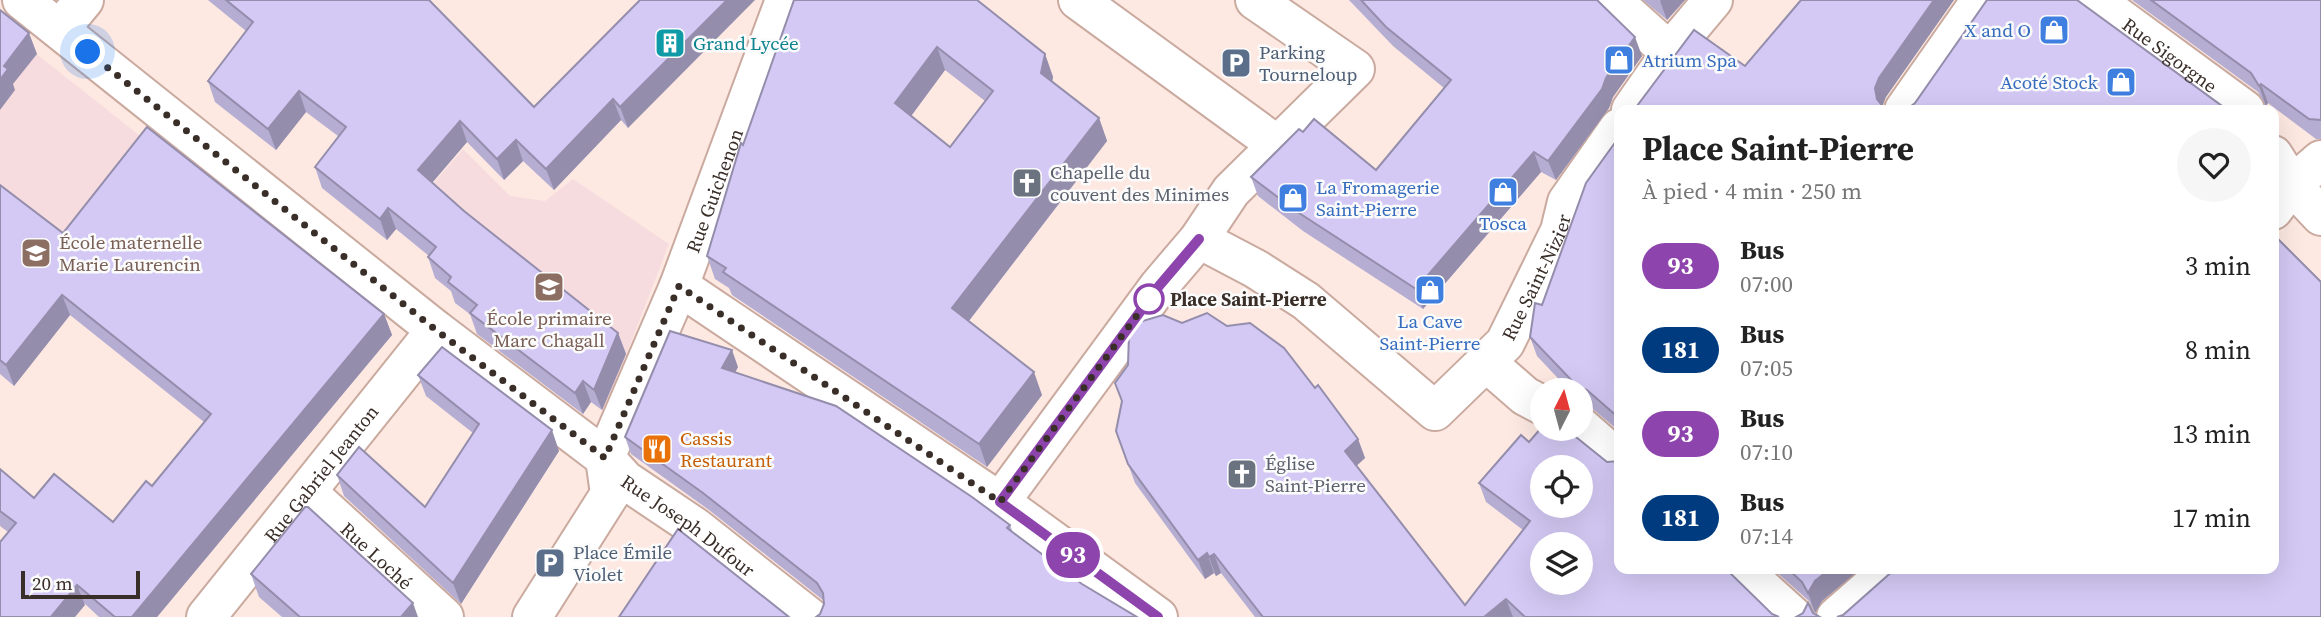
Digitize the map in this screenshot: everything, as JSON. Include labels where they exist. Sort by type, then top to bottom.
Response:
[{"type":"street","name":"Rue Joseph Dufour","points":[[22,0],[436,330],[605,458],[625,480],[695,527],[809,617]]},
{"type":"street","points":[[60,29],[84,0]]},
{"type":"street","name":"Rue Guichenon","points":[[605,458],[679,286],[785,0]]},
{"type":"street","points":[[1078,0],[1277,145]]},
{"type":"street","points":[[1000,502],[1159,286],[1199,239],[1231,191],[1355,69],[1255,0]]},
{"type":"street","points":[[1612,0],[1671,53]]},
{"type":"street","points":[[1635,105],[1713,0]]},
{"type":"street","points":[[1908,105],[1981,0]]},
{"type":"street","name":"Rue Sigorgne","points":[[2095,0],[2238,105]]},
{"type":"street","name":"Rue Saint-Nizier","points":[[1199,239],[1256,269],[1306,301],[1435,411],[1505,343],[1559,231],[1567,202],[1614,135]]},
{"type":"street","points":[[2292,191],[2321,160]]},
{"type":"street","points":[[679,286],[1000,502],[1158,617]]},
{"type":"street","name":"Rue Gabriel Jeanton","points":[[206,617],[436,330]]},
{"type":"street","points":[[1487,363],[1530,399]]},
{"type":"street","points":[[1593,437],[1614,456]]},
{"type":"street","points":[[532,617],[610,494],[605,458]]},
{"type":"street","name":"Rue Loché","points":[[308,493],[444,617]]},
{"type":"street","points":[[1747,574],[1794,617]]},
{"type":"street","points":[[1836,617],[1885,574]]},
{"type":"shaded area","name":"École maternelle Marie Laurencin","points":[[0,25],[154,147],[0,341]]},
{"type":"shaded area","name":"École primaire Marc Chagall","points":[[463,149],[510,196],[545,201],[573,179],[669,244],[604,412],[582,394],[578,398],[455,303],[459,297],[435,278],[473,231],[426,192]]},
{"type":"building","points":[[226,0],[429,0],[534,107],[640,0],[727,0],[620,107],[613,99],[546,169],[516,140],[497,159],[460,121],[418,170],[464,211],[618,333],[594,390],[583,381],[575,393],[470,313],[477,305],[448,282],[451,277],[428,257],[436,247],[388,208],[380,219],[315,167],[346,127],[299,91],[268,129],[208,81],[253,22]]},
{"type":"building","points":[[794,0],[977,0],[1045,54],[1041,73],[1099,118],[952,308],[1034,372],[979,444],[723,272],[726,268],[707,256],[741,143],[743,145]],"holes":[[[937,47],[993,91],[950,147],[895,103]]]},
{"type":"building","points":[[1361,0],[1597,0],[1635,37],[1606,78],[1602,89],[1548,161],[1534,152],[1416,289],[1296,211],[1251,177],[1299,129],[1303,132],[1314,119],[1376,170],[1451,80],[1386,27]]},
{"type":"building","points":[[1801,0],[1934,0],[1879,78],[1875,88],[1877,99],[1882,105],[1638,105],[1694,30],[1745,66]]},
{"type":"building","points":[[1987,0],[2077,0],[2221,105],[1912,105]]},
{"type":"building","points":[[2151,0],[2321,0],[2321,120],[2309,119],[2261,84],[2259,86],[2251,73]]},
{"type":"building","points":[[0,10],[29,33],[4,66],[8,69],[0,80]]},
{"type":"building","points":[[147,127],[384,314],[132,617],[115,617],[77,585],[51,617],[0,617],[0,542],[16,523],[0,511],[0,469],[34,498],[54,474],[113,522],[146,481],[152,486],[211,414],[62,295],[6,365],[0,360],[0,185],[63,233]]},
{"type":"building","points":[[1614,144],[1614,414],[1593,395],[1593,378],[1569,378],[1530,337],[1535,303],[1542,305],[1586,183]]},
{"type":"building","points":[[2279,240],[2321,282],[2321,617],[1837,617],[1843,615],[1889,574],[2279,574]]},
{"type":"building","name":"Église Saint-Pierre","points":[[1207,313],[1227,326],[1250,323],[1284,348],[1315,388],[1318,385],[1358,439],[1345,451],[1465,605],[1530,521],[1479,483],[1521,435],[1529,442],[1581,441],[1607,462],[1614,461],[1614,574],[1731,574],[1772,614],[1779,617],[1525,617],[1506,599],[1484,617],[1263,617],[1214,554],[1209,557],[1207,553],[1198,560],[1128,464],[1116,431],[1122,401],[1115,383],[1128,365],[1129,334],[1139,322],[1163,315],[1182,323]]},
{"type":"building","points":[[670,331],[732,350],[722,368],[836,406],[972,497],[1010,525],[1007,528],[1082,584],[1137,617],[816,617],[824,604],[823,593],[817,583],[703,493],[625,437]]},
{"type":"building","points":[[442,347],[552,430],[453,583],[337,475],[359,447],[425,507],[479,424],[418,375]]},
{"type":"building","points":[[305,507],[413,603],[401,617],[300,617],[251,574]]},
{"type":"building","points":[[678,529],[789,617],[619,617]]},
{"type":"building","points":[[1793,574],[1824,574],[1815,581],[1808,593]]},
{"type":"building","points":[[1808,603],[1813,613],[1820,617],[1796,617],[1803,613]]},
{"type":"bus line","name":"93","points":[[1158,617],[1000,502],[1083,393],[1159,286],[1199,239]]},
{"type":"place","name":"X and O","points":[[2054,30]]},
{"type":"place","name":"Grand Lycée","points":[[670,43]]},
{"type":"place","name":"Atrium Spa","points":[[1619,60]]},
{"type":"place","name":"Parking Tourneloup","points":[[1236,63]]},
{"type":"place","name":"Acoté Stock","points":[[2121,82]]},
{"type":"place","name":"Chapelle du couvent des Minimes","points":[[1027,183]]},
{"type":"place","name":"Tosca","points":[[1503,192]]},
{"type":"place","name":"La Fromagerie Saint-Pierre","points":[[1293,198]]},
{"type":"place","name":"École maternelle Marie Laurencin","points":[[36,253]]},
{"type":"place","name":"École primaire Marc Chagall","points":[[549,287]]},
{"type":"place","name":"La Cave Saint-Pierre","points":[[1430,290]]},
{"type":"place","name":"Place Saint-Pierre","points":[[1149,299]]},
{"type":"place","name":"Cassis Restaurant","points":[[657,449]]},
{"type":"place","name":"Église Saint-Pierre","points":[[1242,474]]},
{"type":"place","name":"Place Émile Violet","points":[[550,563]]},
{"type":"route","points":[[88,52],[436,330],[605,458],[679,286],[1000,502],[1083,393],[1149,299]]}]
